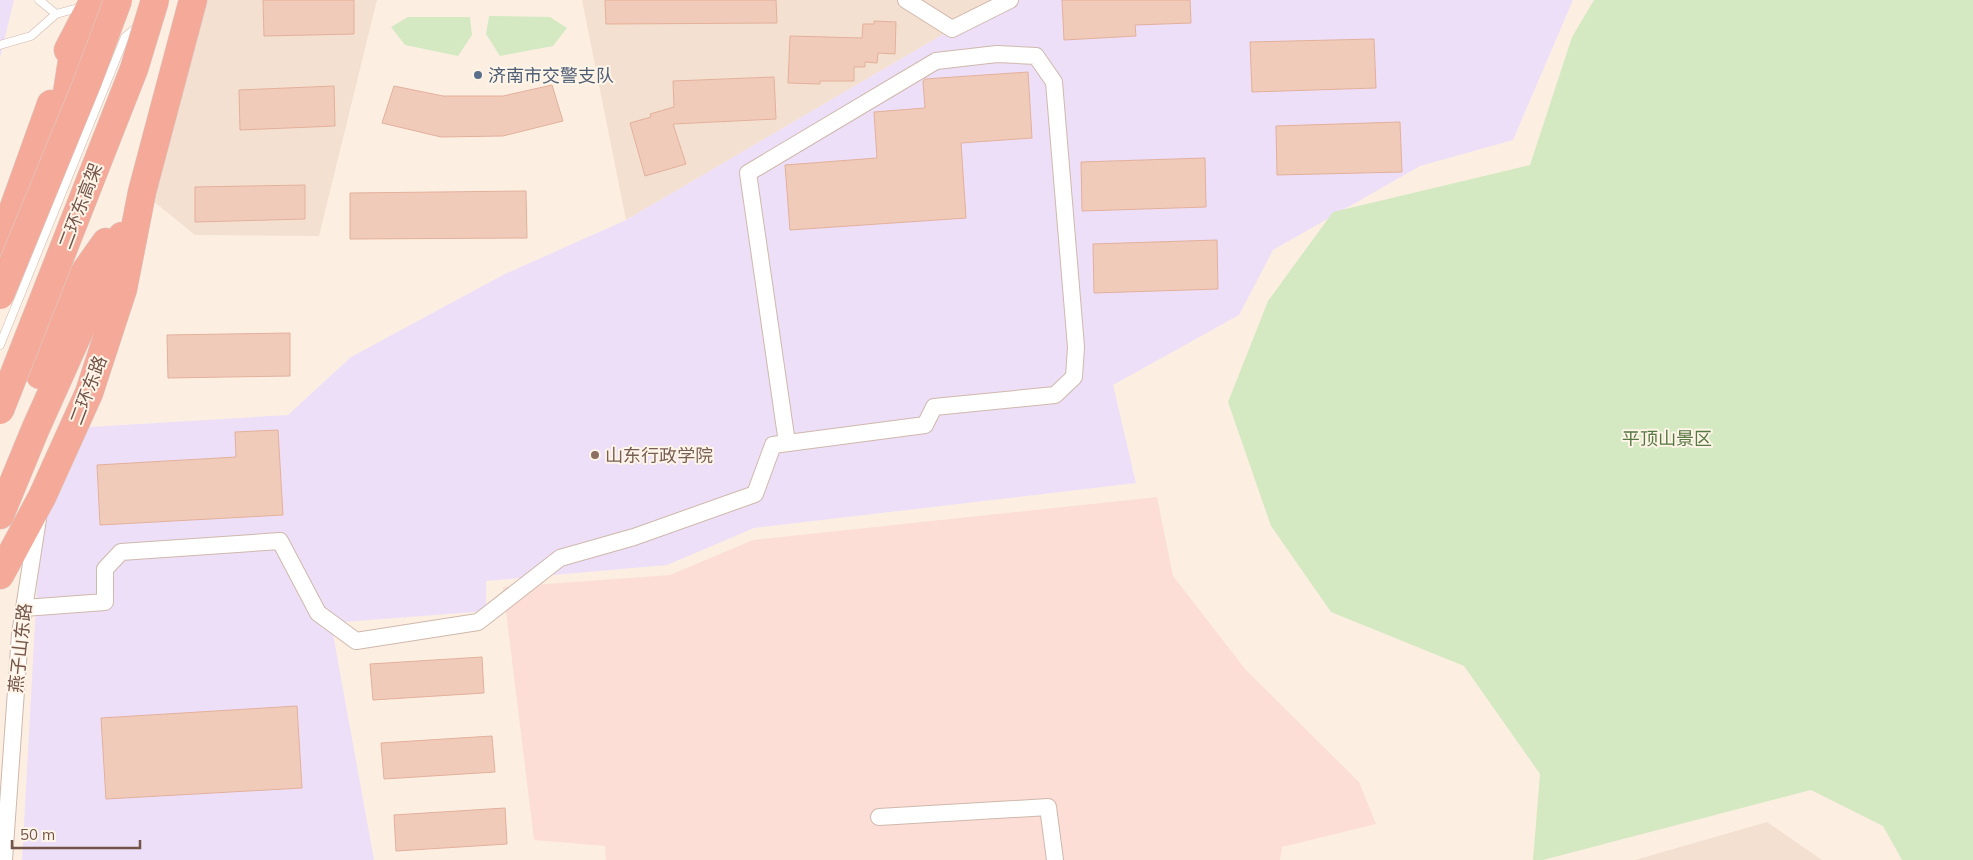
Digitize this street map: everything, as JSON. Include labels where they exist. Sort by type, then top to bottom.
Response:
[{"type":"highway","name":"二环东路","points":[[0,575],[42,497],[89,393],[123,289],[142,192],[194,0]]},
{"type":"highway","name":"二环东高架","points":[[0,410],[134,69],[158,3]]},
{"type":"highway","points":[[0,196],[24,130],[76,35],[103,6]]},
{"type":"highway","points":[[0,296],[87,83],[103,6]]},
{"type":"highway","points":[[0,246],[76,35]]},
{"type":"highway","points":[[0,289],[42,184],[64,112],[76,35]]},
{"type":"highway","name":"二环东路","points":[[0,473],[79,280],[142,192]]},
{"type":"highway","points":[[0,515],[35,430],[142,192]]},
{"type":"street","points":[[906,0],[952,29],[1010,0]]},
{"type":"street","points":[[24,608],[106,602],[106,569],[121,552],[280,541],[318,613],[356,641],[478,622],[560,558],[634,538],[755,494],[773,445],[925,425],[934,407],[1055,395],[1074,377],[1076,347],[1054,82],[1036,56],[997,54],[936,62],[748,174],[787,443]]},
{"type":"street","name":"燕子山东路","points":[[4,860],[20,634],[42,497]]},
{"type":"street","points":[[879,816],[1048,808],[1055,860]]},
{"type":"lane","points":[[39,0],[56,14]]},
{"type":"lane","points":[[0,345],[125,37],[158,3]]},
{"type":"lane","points":[[0,46],[31,36],[56,14],[103,6],[125,37]]},
{"type":"shaded area","points":[[0,0],[14,0],[0,58]]},
{"type":"shaded area","points":[[193,0],[377,0],[319,236],[195,235],[142,192]]},
{"type":"shaded area","points":[[582,0],[1010,0],[952,29],[626,220]]},
{"type":"shaded area","name":"山东行政学院","points":[[1010,0],[1573,0],[1513,140],[1420,166],[1273,250],[1239,315],[1113,385],[1136,483],[754,528],[667,565],[486,581],[486,611],[331,623],[374,860],[22,860],[42,497],[73,428],[288,415],[351,357],[503,275],[626,220],[952,29]]},
{"type":"shaded area","points":[[1157,497],[1173,576],[1246,670],[1359,782],[1376,824],[1282,847],[1280,860],[606,860],[605,846],[534,840],[503,587],[670,575],[753,540]]},
{"type":"shaded area","points":[[1767,822],[1822,860],[1635,860]]},
{"type":"green space","name":"平顶山景区","points":[[1594,0],[1973,0],[1973,860],[1902,860],[1883,826],[1811,790],[1543,860],[1533,860],[1540,774],[1464,666],[1331,612],[1271,526],[1228,402],[1268,301],[1333,212],[1530,165],[1572,37]]},
{"type":"green space","points":[[489,16],[550,17],[567,28],[553,46],[500,56],[486,34]]},
{"type":"green space","points":[[408,17],[470,17],[472,35],[458,56],[405,45],[391,27]]},
{"type":"building","points":[[263,0],[354,0],[354,34],[264,36]]},
{"type":"building","points":[[605,0],[776,0],[777,23],[606,24]]},
{"type":"building","points":[[1062,0],[1190,0],[1191,23],[1135,25],[1136,36],[1064,40]]},
{"type":"building","points":[[874,21],[896,22],[895,54],[878,53],[877,63],[865,62],[865,67],[854,67],[854,81],[820,81],[820,84],[788,83],[790,36],[862,38],[863,24],[874,24]]},
{"type":"building","points":[[1374,39],[1376,88],[1252,92],[1250,42]]},
{"type":"building","points":[[1028,72],[1032,138],[961,143],[966,218],[790,230],[785,165],[877,158],[874,112],[925,108],[923,81],[925,79]]},
{"type":"building","points":[[774,77],[776,119],[673,124],[686,164],[645,176],[630,123],[651,117],[650,114],[674,107],[673,81]]},
{"type":"building","points":[[552,85],[563,121],[503,136],[441,137],[382,123],[394,86],[443,96],[503,96]]},
{"type":"building","points":[[334,86],[335,126],[240,130],[239,90]]},
{"type":"building","points":[[1400,122],[1402,172],[1277,175],[1276,126]]},
{"type":"building","points":[[1205,158],[1206,207],[1082,211],[1081,162]]},
{"type":"building","points":[[305,185],[305,219],[195,222],[195,187]]},
{"type":"building","points":[[526,191],[527,238],[350,239],[350,193]]},
{"type":"building","points":[[1217,240],[1218,289],[1094,293],[1093,244]]},
{"type":"building","points":[[290,333],[290,376],[168,378],[167,335]]},
{"type":"building","points":[[278,430],[283,515],[100,525],[97,465],[236,457],[235,432]]},
{"type":"building","points":[[482,657],[484,693],[373,700],[370,664]]},
{"type":"building","points":[[297,706],[302,788],[106,799],[101,718]]},
{"type":"building","points":[[492,736],[495,772],[384,779],[381,743]]},
{"type":"building","points":[[505,808],[507,844],[396,851],[394,815]]},
{"type":"place","name":"济南市交警支队","points":[[478,75]]},
{"type":"place","name":"山东行政学院","points":[[595,455]]}]
